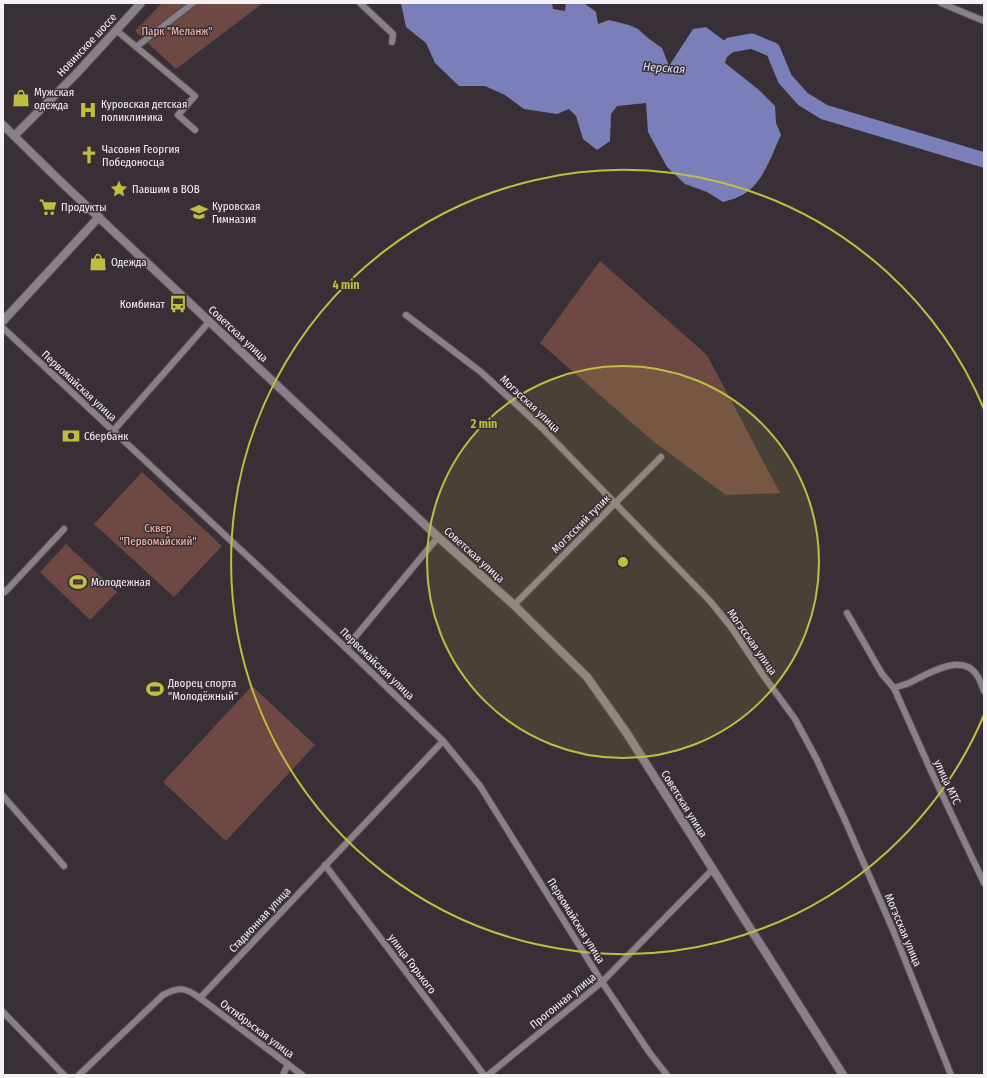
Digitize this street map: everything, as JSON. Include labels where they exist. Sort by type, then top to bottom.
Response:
[{"type":"street","name":"Новинское шоссе","points":[[14,136],[72,78],[141,3]]},
{"type":"street","points":[[136,48],[193,3]]},
{"type":"street","points":[[360,3],[393,34],[392,42]]},
{"type":"street","points":[[940,3],[984,21]]},
{"type":"street","points":[[116,30],[195,96],[178,115],[195,130]]},
{"type":"street","name":"Советская улица","points":[[3,125],[438,538],[514,605],[587,677],[626,732],[843,1075]]},
{"type":"street","points":[[3,321],[99,217]]},
{"type":"street","name":"Могэсская улица","points":[[406,314],[481,372],[542,428],[710,601],[730,627],[795,719],[816,758],[893,930],[952,1075]]},
{"type":"street","points":[[113,431],[210,322]]},
{"type":"street","name":"Первомайская улица","points":[[3,328],[346,648],[443,741],[480,786],[602,982],[649,1052],[667,1075]]},
{"type":"street","name":"Могэсский тупик","points":[[514,605],[616,504],[661,456]]},
{"type":"street","points":[[3,590],[5,592],[64,529]]},
{"type":"street","points":[[346,648],[438,538]]},
{"type":"street","name":"улица МТС","points":[[847,613],[882,674],[894,688],[984,883]]},
{"type":"street","points":[[894,688],[907,684],[941,667],[953,665],[966,666],[976,674],[984,691]]},
{"type":"street","name":"Стадионная улица","points":[[200,998],[443,741]]},
{"type":"street","points":[[3,796],[64,866]]},
{"type":"street","name":"улица Горького","points":[[325,865],[484,1075]]},
{"type":"street","name":"Прогонная улица","points":[[488,1075],[602,982],[713,869]]},
{"type":"street","points":[[79,1075],[163,995],[172,990],[188,989],[200,998]]},
{"type":"street","name":"Октябрьская улица","points":[[200,998],[302,1075]]},
{"type":"street","points":[[3,1012],[64,1075]]},
{"type":"street","points":[[283,1075],[288,1064]]},
{"type":"green space","name":"Парк \"Меланж\"","points":[[162,3],[263,3],[176,69],[135,31]]},
{"type":"green space","points":[[600,261],[707,355],[780,493],[726,495],[654,442],[540,343]]},
{"type":"green space","name":"Сквер \"Первомайский\"","points":[[142,472],[222,546],[174,597],[94,524]]},
{"type":"green space","name":"Молодежная","points":[[66,544],[117,592],[90,620],[40,572]]},
{"type":"green space","points":[[252,686],[315,745],[226,841],[163,782]]},
{"type":"water","points":[[401,3],[552,3],[553,9],[565,11],[566,3],[584,3],[596,12],[598,24],[609,20],[638,29],[662,48],[669,66],[693,29],[706,27],[730,45],[725,63],[759,90],[775,106],[776,123],[781,135],[760,178],[748,192],[723,202],[707,192],[685,184],[667,167],[648,132],[646,103],[617,106],[611,114],[610,141],[597,150],[583,139],[576,116],[569,109],[557,114],[524,109],[505,95],[485,86],[459,86],[435,63],[426,43],[406,27]]},
{"type":"waterway","name":"Нерская","points":[[715,57],[730,45],[752,41],[773,50],[785,79],[803,99],[824,112],[984,160]]},
{"type":"place","name":"Мужская одежда","points":[[21,98]]},
{"type":"place","name":"Куровская детская поликлиника","points":[[88,110]]},
{"type":"place","name":"Часовня Георгия Победоносца","points":[[89,155]]},
{"type":"place","name":"Павшим в ВОВ","points":[[119,189]]},
{"type":"place","name":"Продукты","points":[[48,207]]},
{"type":"place","name":"Куровская Гимназия","points":[[199,212]]},
{"type":"place","name":"Одежда","points":[[98,262]]},
{"type":"place","name":"Комбинат","points":[[178,304]]},
{"type":"place","name":"Сбербанк","points":[[71,436]]},
{"type":"place","name":"Молодежная","points":[[78,582]]},
{"type":"place","name":"Дворец спорта \"Молодёжный\"","points":[[155,689]]}]
